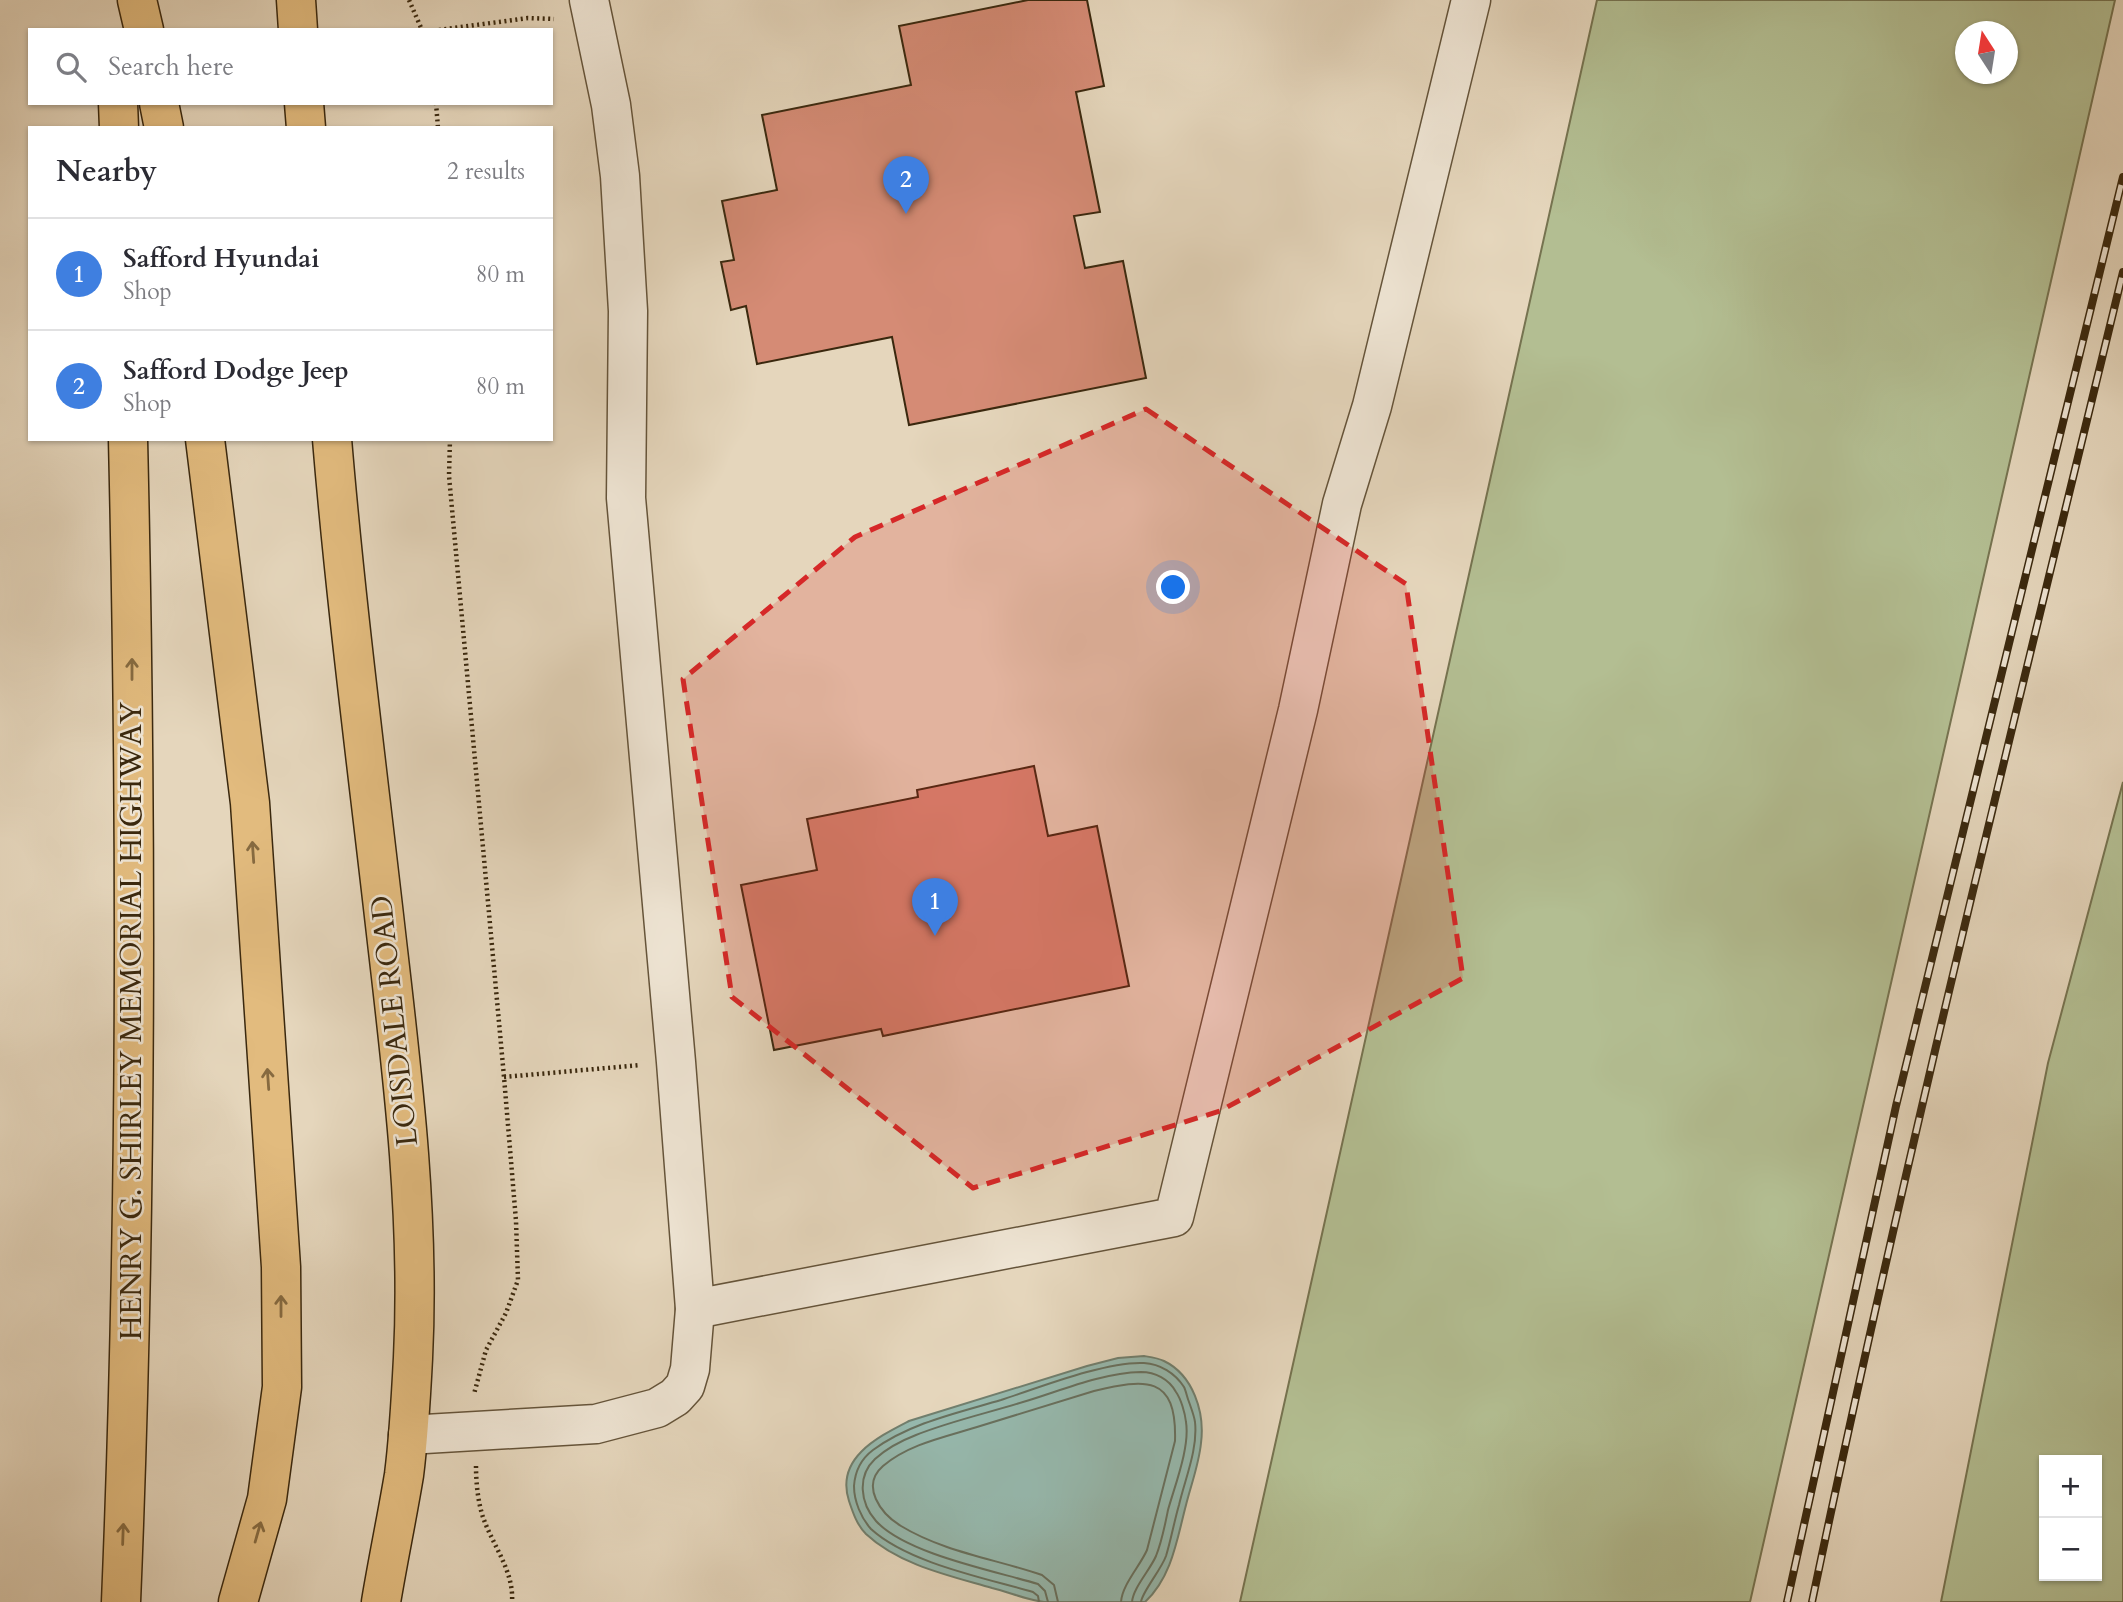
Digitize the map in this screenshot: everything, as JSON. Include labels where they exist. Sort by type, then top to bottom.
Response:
[{"type":"main road","points":[[114,0],[115,28]]},
{"type":"main road","points":[[137,0],[144,28]]},
{"type":"main road","points":[[296,0],[298,28]]},
{"type":"main road","points":[[118,105],[119,126]]},
{"type":"main road","points":[[159,105],[164,126]]},
{"type":"main road","points":[[304,105],[306,126]]},
{"type":"main road","name":"HENRY G. SHIRLEY MEMORIAL HIGHWAY","points":[[121,1602],[129,1382],[134,1038],[132,617],[128,441]]},
{"type":"main road","points":[[205,441],[250,803],[281,1266],[282,1387],[267,1499],[239,1600]]},
{"type":"main road","name":"LOISDALE ROAD","points":[[332,441],[340,539],[396,1019],[415,1253],[414,1355],[408,1435],[404,1475],[381,1602]]},
{"type":"lane","points":[[408,1435],[596,1424],[657,1408],[675,1397],[685,1386],[691,1369],[695,1309],[626,498],[628,311],[620,176],[611,105],[589,0]]},
{"type":"lane","points":[[695,1309],[1174,1217],[1298,710],[1342,504],[1372,406],[1471,0]]},
{"type":"path","points":[[409,0],[421,28]]},
{"type":"path","points":[[436,105],[438,126]]},
{"type":"path","points":[[450,441],[449,475],[504,1077],[518,1280],[506,1313],[486,1350],[474,1393],[476,1479],[483,1518],[513,1589],[512,1602]]},
{"type":"path","points":[[504,1077],[676,1062]]},
{"type":"highlighted area","points":[[1146,409],[1406,584],[1463,978],[1220,1111],[973,1188],[732,997],[683,679],[855,537]]},
{"type":"green space","points":[[1597,0],[2115,0],[1750,1602],[1240,1602]]},
{"type":"green space","points":[[2123,782],[2123,1602],[1941,1602],[2048,1063]]},
{"type":"water","points":[[1144,1356],[1164,1361],[1183,1375],[1199,1407],[1202,1431],[1197,1467],[1172,1557],[1162,1581],[1145,1602],[1044,1602],[1025,1598],[910,1562],[879,1545],[858,1523],[846,1486],[848,1473],[862,1451],[885,1434],[909,1421],[1087,1366],[1118,1358]]},
{"type":"building","points":[[1028,0],[1087,0],[1104,86],[1076,92],[1100,212],[1074,216],[1085,268],[1123,261],[1146,378],[909,425],[892,337],[757,364],[746,306],[731,310],[721,262],[734,260],[722,201],[777,190],[762,115],[911,85],[899,26]]},
{"type":"building","points":[[1034,766],[1048,836],[1097,826],[1129,986],[883,1036],[881,1029],[774,1050],[741,885],[817,870],[807,819],[918,797],[917,790]]},
{"type":"railway","points":[[1787,1602],[1896,1106],[2123,177]]},
{"type":"railway","points":[[1812,1602],[1923,1102],[2123,272]]},
{"type":"place","name":"Safford Dodge Jeep","points":[[906,214]]},
{"type":"place","name":"Safford Hyundai","points":[[935,936]]}]
